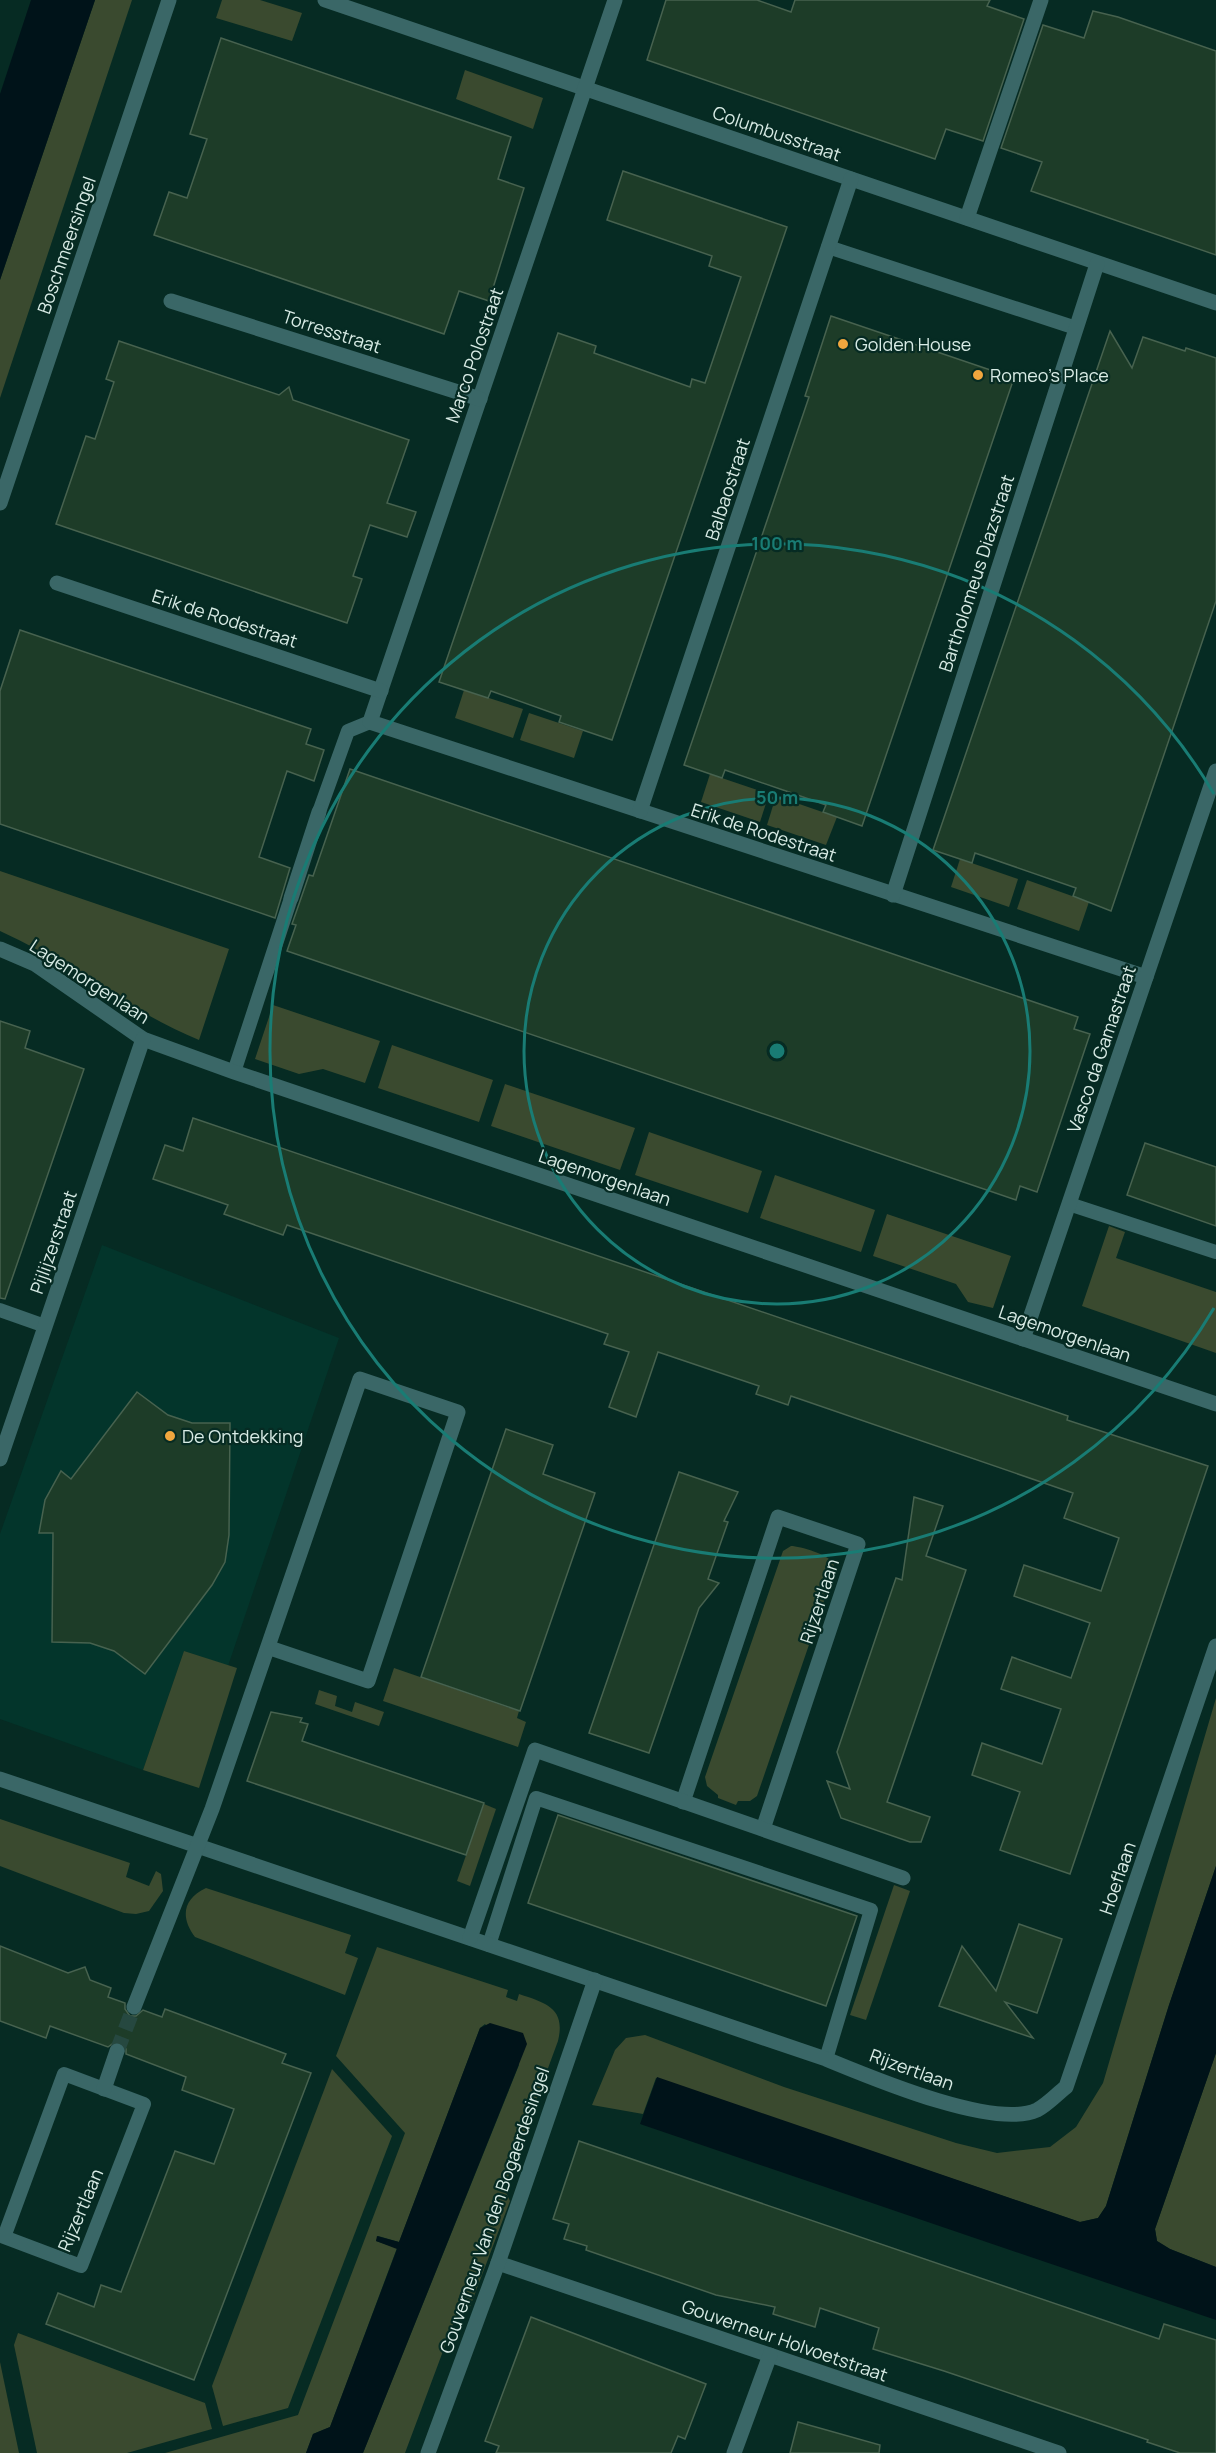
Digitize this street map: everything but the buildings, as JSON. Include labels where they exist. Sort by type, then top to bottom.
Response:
[{"type":"street","name":"Boschmeersingel","points":[[0,503],[169,0]]},
{"type":"street","name":"Columbusstraat","points":[[325,0],[1216,303]]},
{"type":"street","name":"Marco Polostraat","points":[[370,722],[615,0]]},
{"type":"street","points":[[967,218],[1041,0]]},
{"type":"street","name":"Balbaostraat","points":[[640,811],[851,179]]},
{"type":"street","name":"Bartholomeus Diazstraat","points":[[893,895],[1097,264]]},
{"type":"street","name":"Torresstraat","points":[[171,301],[480,399]]},
{"type":"street","name":"Erik de Rodestraat","points":[[57,583],[381,691]]},
{"type":"street","name":"Erik de Rodestraat","points":[[370,722],[1146,977]]},
{"type":"street","name":"Vasco da Gamastraat","points":[[1023,1339],[1216,771]]},
{"type":"street","points":[[291,898],[319,812]]},
{"type":"street","name":"Lagemorgenlaan","points":[[0,949],[35,964],[143,1039],[234,1072],[1216,1404]]},
{"type":"street","name":"Pijlijzerstraat","points":[[0,1459],[143,1039]]},
{"type":"street","points":[[134,2007],[212,1809],[270,1648],[360,1379],[458,1412],[368,1681],[270,1648]]},
{"type":"street","name":"Rijzertlaan","points":[[683,1802],[778,1517],[858,1544],[763,1829]]},
{"type":"street","name":"Hoeflaan","points":[[1037,2110],[1066,2087],[1216,1646]]},
{"type":"street","points":[[470,1938],[536,1750],[903,1878]]},
{"type":"street","name":"Rijzertlaan","points":[[0,1779],[826,2059],[950,2104],[1009,2115],[1037,2110]]},
{"type":"street","name":"Gouverneur Van den Bogaerdesingel","points":[[428,2453],[498,2263],[595,1980]]},
{"type":"street","points":[[104,2089],[117,2051]]},
{"type":"street","name":"Gouverneur Holvoetstraat","points":[[498,2263],[770,2355],[1021,2447],[1059,2453]]},
{"type":"street","points":[[734,2453],[770,2355]]},
{"type":"lane","points":[[828,247],[1076,328]]},
{"type":"lane","points":[[319,812],[348,731],[370,722]]},
{"type":"lane","points":[[234,1072],[291,898]]},
{"type":"lane","points":[[1069,1204],[1216,1252]]},
{"type":"lane","points":[[0,1310],[45,1326]]},
{"type":"lane","points":[[489,1945],[536,1797],[871,1910],[826,2059]]},
{"type":"lane","name":"Rijzertlaan","points":[[64,2074],[104,2089],[144,2104],[81,2266],[4,2237],[64,2074]]},
{"type":"shaded area","points":[[31,0],[95,0],[0,280],[0,94]]},
{"type":"shaded area","points":[[95,0],[132,0],[0,398],[0,280]]},
{"type":"shaded area","points":[[222,0],[260,0],[302,13],[292,41],[216,18]]},
{"type":"shaded area","points":[[465,70],[543,98],[533,129],[456,99]]},
{"type":"shaded area","points":[[464,690],[523,709],[513,738],[455,718]]},
{"type":"shaded area","points":[[529,713],[583,731],[574,758],[520,740]]},
{"type":"shaded area","points":[[710,774],[769,794],[760,822],[701,802]]},
{"type":"shaded area","points":[[776,796],[837,817],[826,845],[767,825]]},
{"type":"shaded area","points":[[960,859],[1018,879],[1009,907],[951,887]]},
{"type":"shaded area","points":[[0,871],[229,949],[199,1040],[148,1015],[50,957],[0,931]]},
{"type":"shaded area","points":[[1027,880],[1089,902],[1079,931],[1017,909]]},
{"type":"shaded area","points":[[273,1005],[380,1041],[365,1083],[323,1069],[299,1074],[255,1059]]},
{"type":"shaded area","points":[[392,1045],[493,1080],[479,1122],[378,1088]]},
{"type":"shaded area","points":[[505,1084],[635,1128],[620,1170],[491,1126]]},
{"type":"shaded area","points":[[649,1132],[762,1171],[748,1213],[635,1175]]},
{"type":"shaded area","points":[[775,1175],[875,1210],[861,1252],[760,1218]]},
{"type":"shaded area","points":[[887,1214],[1011,1256],[993,1308],[968,1302],[956,1284],[873,1256]]},
{"type":"shaded area","points":[[1109,1226],[1125,1232],[1116,1258],[1216,1292],[1216,1353],[1082,1306]]},
{"type":"shaded area","name":"De Ontdekking","points":[[102,1245],[339,1338],[228,1666],[184,1651],[143,1770],[0,1719],[0,1534]]},
{"type":"shaded area","points":[[791,1546],[807,1549],[826,1557],[834,1564],[834,1572],[757,1796],[750,1801],[738,1801],[736,1805],[718,1798],[718,1795],[707,1786],[705,1777],[783,1551]]},
{"type":"shaded area","points":[[184,1651],[237,1668],[199,1788],[143,1770]]},
{"type":"shaded area","points":[[394,1668],[519,1711],[517,1718],[526,1722],[518,1747],[383,1701]]},
{"type":"shaded area","points":[[319,1690],[337,1696],[335,1706],[352,1712],[355,1702],[384,1712],[379,1726],[315,1704]]},
{"type":"shaded area","points":[[1216,1698],[1216,1866],[1169,2005],[1106,2206],[1098,2218],[1080,2222],[656,2078],[643,2114],[592,2105],[615,2050],[626,2038],[645,2035],[784,2087],[956,2143],[997,2153],[1050,2147],[1076,2127],[1103,2083]]},
{"type":"shaded area","points":[[484,1804],[496,1809],[470,1886],[457,1881]]},
{"type":"shaded area","points":[[0,1819],[130,1863],[126,1877],[149,1886],[156,1871],[161,1874],[163,1891],[149,1911],[136,1914],[124,1913],[0,1866]]},
{"type":"shaded area","points":[[1216,1866],[1216,2053],[1155,2229],[1157,2241],[1170,2249],[1216,2267],[1216,2320],[640,2124],[657,2077],[1080,2222],[1098,2218],[1106,2206],[1169,2005]]},
{"type":"shaded area","points":[[894,1885],[910,1891],[866,2020],[850,2015]]},
{"type":"shaded area","points":[[206,1888],[351,1935],[345,1953],[358,1958],[345,1995],[195,1937],[187,1922],[186,1909],[192,1897]]},
{"type":"shaded area","points":[[377,1947],[508,1990],[506,1997],[517,2001],[519,1994],[538,2000],[552,2008],[559,2021],[558,2041],[504,2188],[510,2201],[468,2312],[455,2319],[405,2453],[363,2453],[519,2065],[485,2024],[480,2028],[399,2242],[378,2236],[376,2241],[397,2248],[330,2427],[313,2434],[306,2453],[165,2453],[298,2415],[405,2133],[336,2056]]},
{"type":"shaded area","points":[[490,2023],[523,2033],[527,2044],[363,2453],[306,2453],[313,2434],[330,2427],[397,2249],[376,2241],[377,2236],[399,2242],[480,2028]]},
{"type":"shaded area","points":[[1216,2053],[1216,2267],[1170,2249],[1157,2241],[1155,2229]]},
{"type":"shaded area","points":[[332,2069],[392,2136],[288,2408],[223,2426],[212,2386]]},
{"type":"shaded area","points":[[18,2333],[205,2403],[212,2429],[127,2453],[37,2453],[14,2345]]},
{"type":"shaded area","points":[[0,2362],[19,2453],[0,2453]]},
{"type":"tunnel","points":[[117,2051],[134,2007]]},
{"type":"place","name":"Golden House","points":[[843,344]]},
{"type":"place","name":"Romeo's Place","points":[[978,375]]},
{"type":"place","name":"De Ontdekking","points":[[170,1436]]}]
